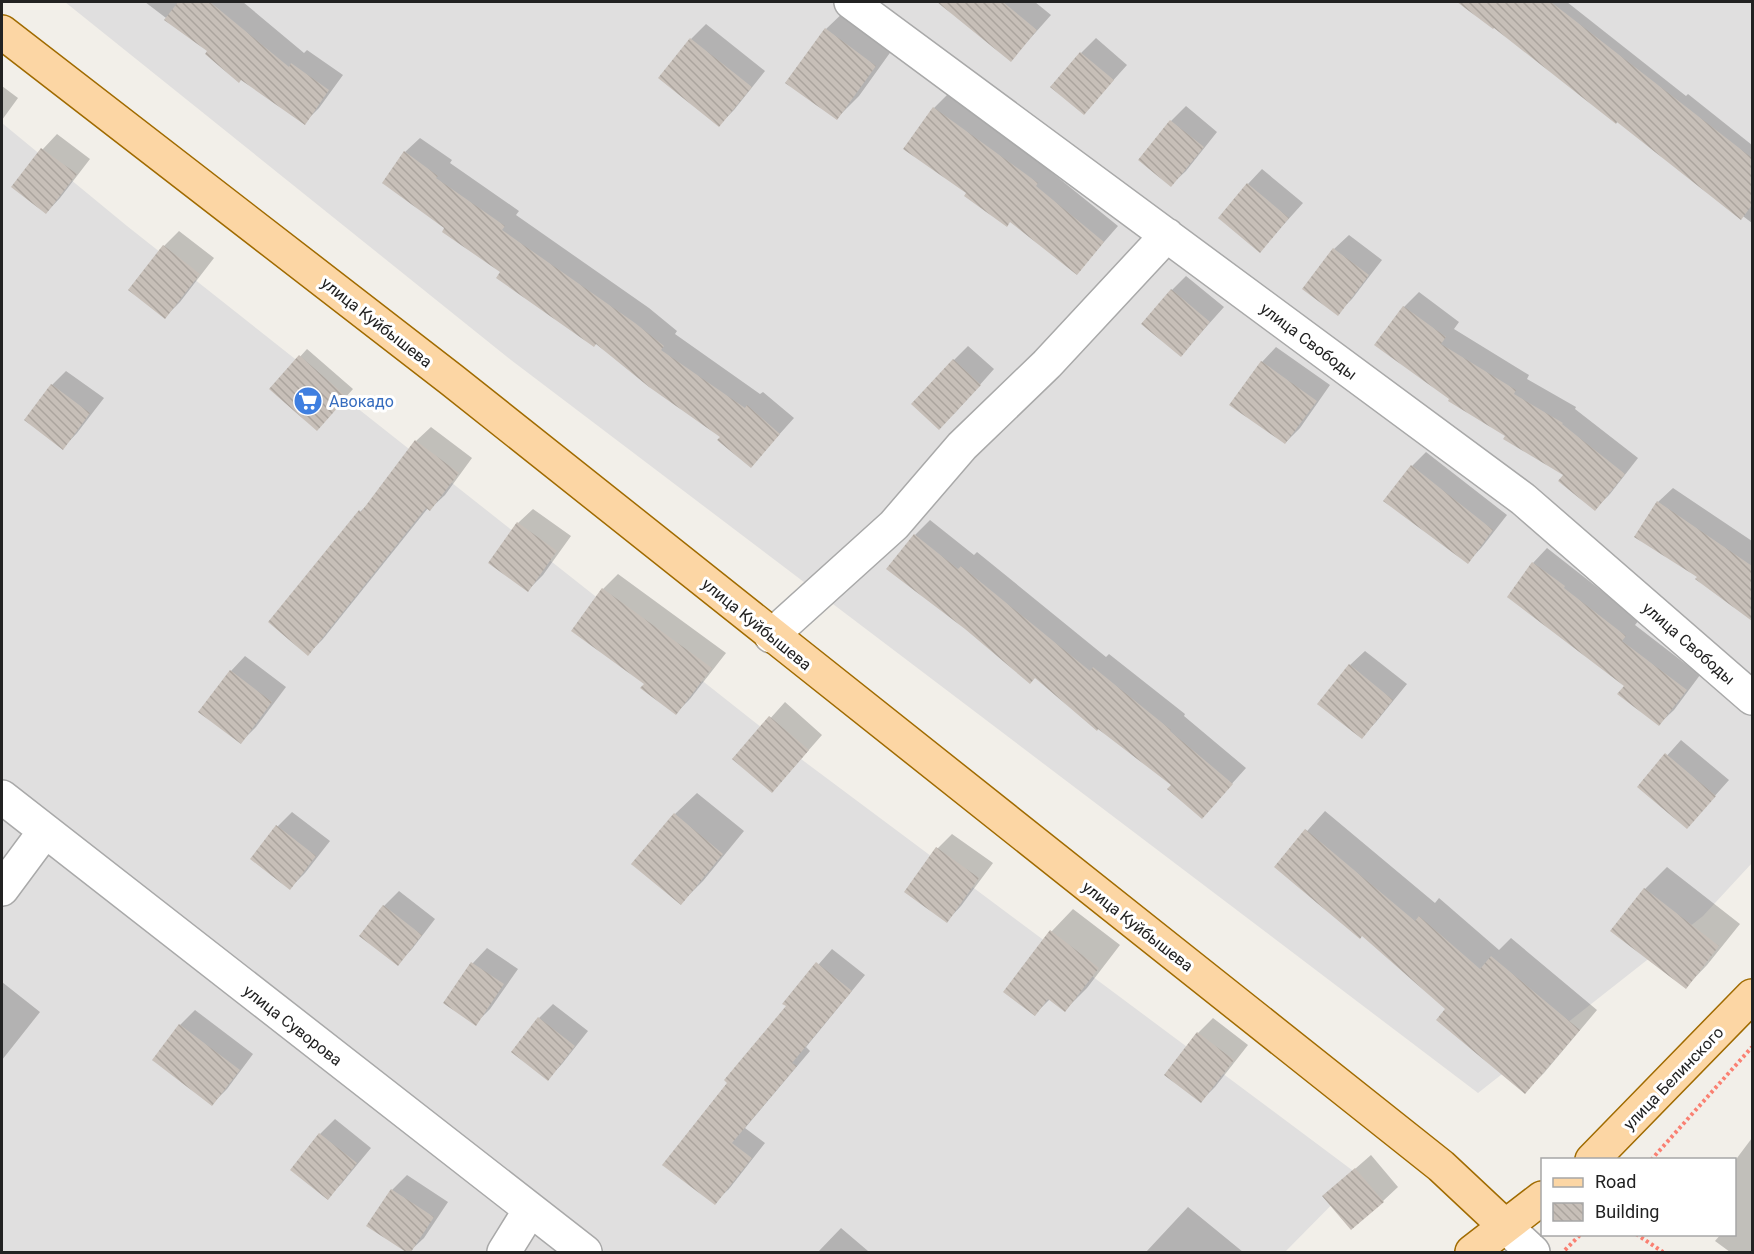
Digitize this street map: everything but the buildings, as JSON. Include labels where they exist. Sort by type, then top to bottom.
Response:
[{"type":"main road","name":"улица Куйбышева","points":[[2,32],[452,380],[771,636],[1441,1166],[1505,1226]]},
{"type":"main road","name":"улица Белинского","points":[[1594,1158],[1752,996]]},
{"type":"main road","points":[[1472,1252],[1541,1199]]},
{"type":"street","name":"улица Свободы","points":[[851,2],[1523,499],[1752,698]]},
{"type":"street","points":[[771,636],[894,525],[962,446],[1047,364],[1167,236]]},
{"type":"street","name":"улица Суворова","points":[[2,797],[585,1252]]},
{"type":"street","points":[[2,889],[45,831]]},
{"type":"street","points":[[504,1252],[531,1210]]},
{"type":"street","points":[[1505,1226],[1533,1252]]},
{"type":"path","points":[[1653,1158],[1752,1047]]},
{"type":"path","points":[[1562,1252],[1579,1236]]},
{"type":"path","points":[[1639,1236],[1664,1252]]},
{"type":"shaded area","points":[[65,2],[1752,2],[1752,863],[1703,916],[1478,1093],[511,360]]},
{"type":"shaded area","points":[[2,123],[127,226],[805,762],[1360,1176],[1285,1252],[2,1252]]},
{"type":"place","name":"Авокадо","points":[[308,401]]}]
